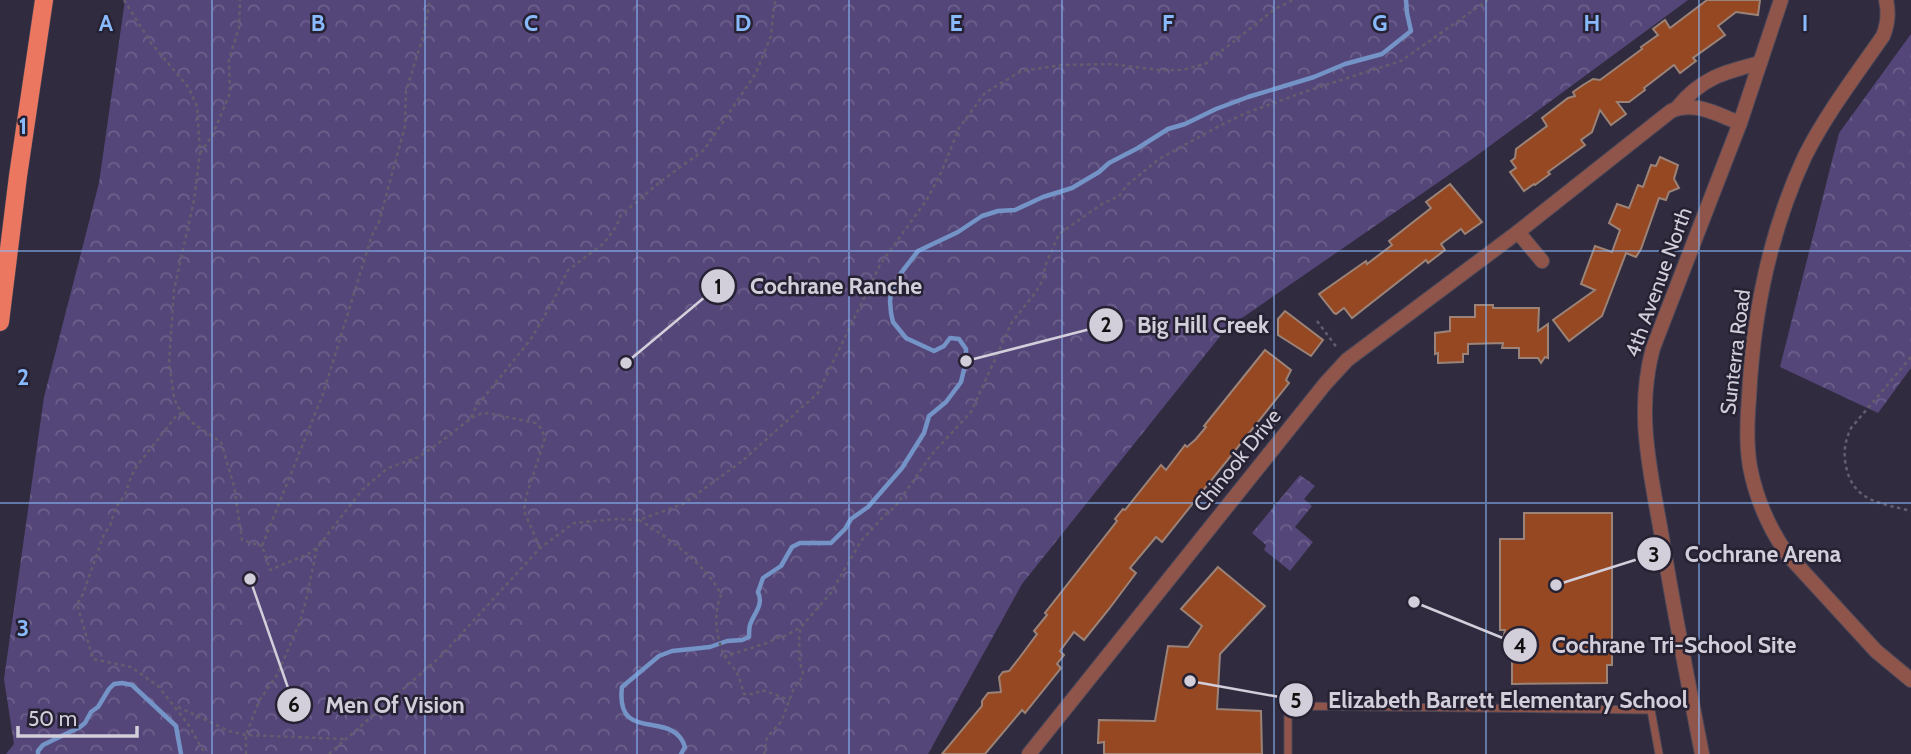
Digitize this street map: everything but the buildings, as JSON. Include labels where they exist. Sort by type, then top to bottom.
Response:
[{"type":"main road","points":[[0,322],[44,0]]},
{"type":"street","name":"4th Avenue North","points":[[1702,754],[1647,450],[1644,398],[1653,348],[1740,123],[1781,0]]},
{"type":"street","name":"Sunterra Road","points":[[1886,0],[1888,15],[1883,36],[1822,125],[1806,155],[1782,216],[1755,329],[1747,448],[1759,500],[1777,540],[1868,643],[1911,680]]},
{"type":"street","name":"Chinook Drive","points":[[1028,754],[1347,360],[1518,232],[1677,108],[1686,96],[1708,79],[1760,62]]},
{"type":"street","points":[[1677,108],[1698,107],[1740,123]]},
{"type":"street","points":[[1518,232],[1542,261]]},
{"type":"lane","points":[[1288,754],[1288,706],[1651,710],[1659,754]]},
{"type":"path","points":[[124,0],[151,43],[185,82],[197,107],[200,153],[194,200],[174,290],[170,329],[169,363],[174,397],[182,413],[221,442],[234,486],[242,540],[262,546]]},
{"type":"path","points":[[200,153],[212,136],[230,93],[229,59],[239,28],[240,0]]},
{"type":"path","points":[[430,0],[424,37],[406,91],[405,127],[388,195],[372,234],[323,394],[262,546],[270,570],[308,555],[317,548],[363,489],[388,468],[419,457],[481,413],[536,423],[541,428],[545,438],[524,511],[540,548]]},
{"type":"path","points":[[470,419],[476,407],[531,340],[568,270],[603,244],[621,215],[704,150],[755,73],[771,36],[776,0]]},
{"type":"path","points":[[329,754],[442,655],[540,548],[574,523],[639,520],[683,504],[741,462],[818,393],[881,263],[926,201],[941,173],[958,128],[985,93],[1021,71],[1063,65],[1111,64],[1182,70],[1205,64],[1275,9],[1293,0]]},
{"type":"path","points":[[724,655],[732,656],[783,637],[801,627],[830,594],[861,541],[895,507],[932,454],[971,412],[1012,322],[1042,280],[1059,234],[1102,204],[1119,196],[1127,185],[1159,159],[1221,125],[1310,90],[1401,61],[1488,0]]},
{"type":"path","points":[[1317,321],[1339,351]]},
{"type":"path","points":[[1911,357],[1851,428],[1844,455],[1849,481],[1863,497],[1911,511]]},
{"type":"path","points":[[182,413],[177,415],[143,457],[131,477],[125,495],[116,507],[110,526],[104,534],[77,604],[93,659],[131,667],[158,686],[188,724],[205,754]]},
{"type":"path","points":[[639,520],[660,532],[713,581],[721,596],[716,607],[717,628],[724,655],[739,675],[744,694],[754,694],[762,690],[790,700]]},
{"type":"path","points":[[246,754],[246,735],[259,701],[277,675],[290,649],[306,600],[317,548]]},
{"type":"path","points":[[764,754],[765,742],[781,722],[803,672],[800,663],[801,627]]},
{"type":"path","points":[[175,706],[220,727],[246,735],[346,739]]},
{"type":"green space","points":[[125,0],[1688,0],[1472,159],[1226,329],[1022,584],[928,754],[6,754],[14,744],[4,679],[44,397],[99,183]]},
{"type":"green space","points":[[1911,34],[1911,368],[1878,413],[1780,367],[1839,133]]},
{"type":"green space","points":[[1300,475],[1315,486],[1304,499],[1312,506],[1295,527],[1313,542],[1290,571],[1264,550],[1266,545],[1252,533]]},
{"type":"waterway","points":[[681,754],[685,747],[679,736],[669,729],[636,721],[627,715],[622,705],[622,687],[659,656],[672,651],[710,647],[749,637],[750,625],[759,605],[758,592],[763,578],[781,566],[792,547],[800,543],[831,543],[851,519],[868,507],[902,468],[924,433],[929,416],[946,402],[961,382],[966,349],[959,339],[950,338],[944,346],[934,351],[906,338],[893,322],[891,294],[901,273],[918,251],[958,232],[982,216],[1015,210],[1072,188],[1168,129],[1248,97],[1382,54],[1411,31],[1406,0]]},
{"type":"waterway","points":[[38,754],[43,745],[85,723],[109,689],[114,684],[122,683],[132,685],[176,726],[181,754]]},
{"type":"place","name":"Big Hill Creek","points":[[966,361]]},
{"type":"place","name":"Cochrane Ranche","points":[[626,363]]},
{"type":"place","name":"Men Of Vision","points":[[250,579]]},
{"type":"place","name":"Cochrane Arena","points":[[1556,585]]},
{"type":"place","name":"Cochrane Tri-School Site","points":[[1414,602]]},
{"type":"place","name":"Elizabeth Barrett Elementary School","points":[[1190,681]]}]
